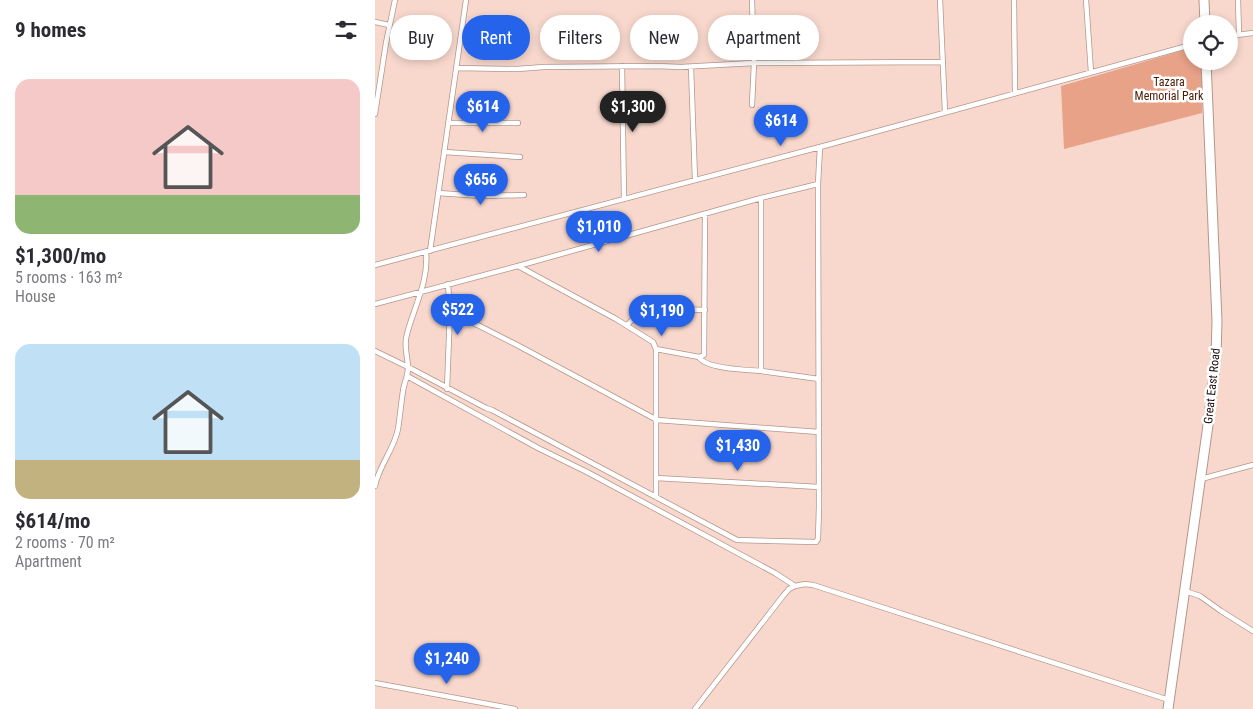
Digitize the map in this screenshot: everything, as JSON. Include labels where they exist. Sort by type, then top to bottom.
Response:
[{"type":"highway","points":[[1204,0],[1205,15]]},
{"type":"highway","name":"Great East Road","points":[[1169,704],[1201,479],[1217,340],[1206,70]]},
{"type":"street","points":[[375,114],[389,25],[395,0]]},
{"type":"street","points":[[375,486],[379,472],[394,445],[401,414],[403,388],[408,367],[405,351],[406,336],[426,274],[466,0]]},
{"type":"street","points":[[752,0],[754,63],[752,105]]},
{"type":"street","points":[[940,0],[945,112]]},
{"type":"street","points":[[1014,0],[1015,93]]},
{"type":"street","points":[[1086,0],[1091,72]]},
{"type":"street","points":[[1238,0],[1239,34],[1253,33]]},
{"type":"street","points":[[375,22],[389,25]]},
{"type":"street","points":[[375,265],[820,147],[1183,47]]},
{"type":"street","points":[[456,68],[517,69],[544,66],[691,67],[754,63],[943,62]]},
{"type":"street","points":[[622,66],[624,199]]},
{"type":"street","points":[[691,67],[695,180]]},
{"type":"street","points":[[448,124],[518,123]]},
{"type":"street","points":[[375,351],[541,435],[737,540],[816,542],[818,540],[819,487],[818,184],[820,147]]},
{"type":"street","points":[[444,152],[520,157]]},
{"type":"street","points":[[375,304],[818,184]]},
{"type":"street","points":[[438,193],[524,196]]},
{"type":"street","points":[[761,198],[761,371]]},
{"type":"street","points":[[699,357],[704,355],[705,214]]},
{"type":"street","points":[[518,266],[627,325],[653,342],[656,349],[656,497]]},
{"type":"street","points":[[447,389],[450,311],[448,284]]},
{"type":"street","points":[[627,325],[641,311],[647,308],[705,310]]},
{"type":"street","points":[[450,311],[655,419],[685,423],[819,432]]},
{"type":"street","points":[[656,349],[699,357],[705,362],[719,366],[819,378]]},
{"type":"street","points":[[407,376],[538,448],[587,472],[775,573],[795,586]]},
{"type":"street","points":[[1201,479],[1253,465]]},
{"type":"street","points":[[656,478],[819,487]]},
{"type":"street","points":[[689,515],[689,527]]},
{"type":"street","points":[[695,709],[789,589],[805,584],[813,585],[1169,704]]},
{"type":"street","points":[[1185,591],[1200,596],[1253,631]]},
{"type":"street","points":[[375,682],[515,709]]},
{"type":"green space","name":"Tazara Memorial Park","points":[[1183,50],[1183,70],[1202,70],[1202,113],[1064,149],[1061,86]]}]
